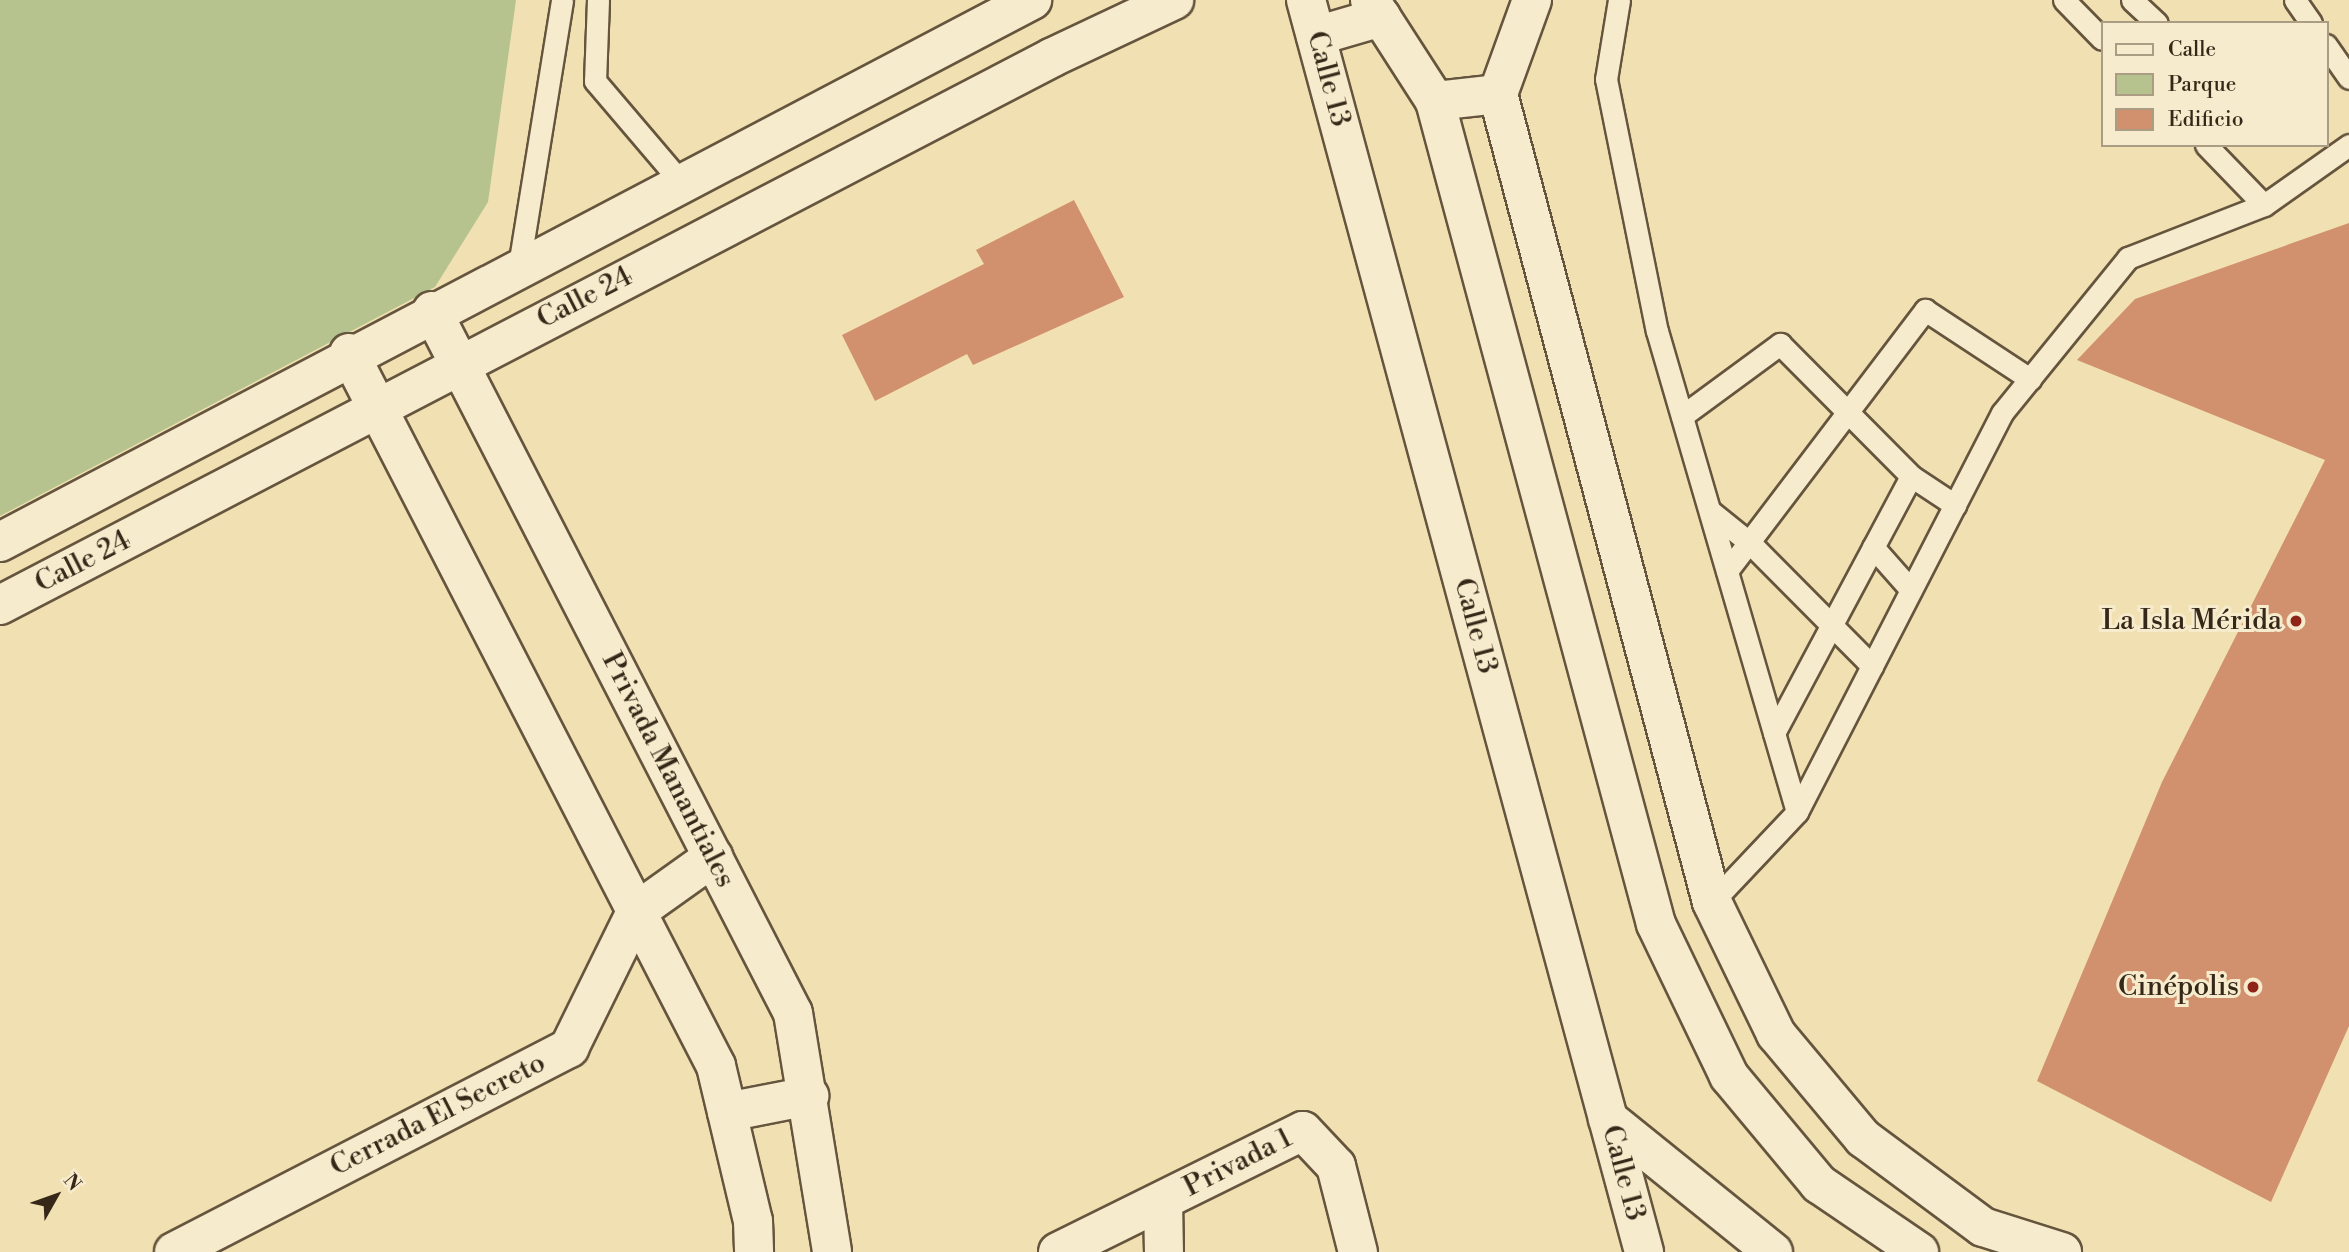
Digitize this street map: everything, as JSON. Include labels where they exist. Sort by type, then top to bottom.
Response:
[{"type":"street","name":"Calle 24","points":[[0,605],[377,412],[459,363],[1053,57],[1174,0]]},
{"type":"street","name":"Calle 13","points":[[1306,0],[1644,1252]]},
{"type":"street","points":[[1532,0],[1498,94],[1712,902],[1776,1034],[1863,1138],[1983,1227],[2062,1252]]},
{"type":"street","name":"Calle 24","points":[[0,542],[349,353],[1028,2]]},
{"type":"street","points":[[1028,2],[1053,57]]},
{"type":"street","points":[[1316,36],[1376,9],[1435,101],[1656,924],[1729,1076],[1819,1184],[1919,1252]]},
{"type":"street","points":[[1435,101],[1498,94]]},
{"type":"street","name":"Privada Manantiales","points":[[432,312],[793,1013],[809,1096],[832,1252]]},
{"type":"street","points":[[349,353],[377,412],[716,1066],[753,1221],[754,1252]]},
{"type":"street","points":[[636,912],[713,857]]},
{"type":"street","name":"Cerrada El Secreto","points":[[174,1252],[569,1048],[636,912]]},
{"type":"street","points":[[727,1112],[809,1096]]},
{"type":"street","points":[[1608,1119],[1773,1252]]},
{"type":"street","name":"Privada 1","points":[[1058,1252],[1303,1131],[1336,1166],[1358,1252]]},
{"type":"street","name":"Privada 1","points":[[1163,1201],[1164,1252]]},
{"type":"lane","points":[[519,266],[562,0]]},
{"type":"lane","points":[[598,0],[595,81],[681,182]]},
{"type":"lane","points":[[1619,0],[1606,79],[1657,331],[1797,812]]},
{"type":"lane","points":[[2064,0],[2100,37]]},
{"type":"lane","points":[[2132,0],[2155,21]]},
{"type":"lane","points":[[2295,0],[2310,21]]},
{"type":"lane","points":[[2328,48],[2349,78]]},
{"type":"lane","points":[[1712,902],[1797,812],[2002,413],[2129,258],[2264,205],[2339,144]]},
{"type":"lane","points":[[2208,147],[2264,205]]},
{"type":"lane","points":[[1727,571],[1751,544],[1850,415],[1925,310],[2030,379]]},
{"type":"lane","points":[[1682,416],[1780,344],[1911,476],[1955,505]]},
{"type":"lane","points":[[1774,733],[1911,476]]},
{"type":"lane","points":[[1710,511],[1751,544],[1872,666]]},
{"type":"lane","points":[[1873,547],[1911,590]]},
{"type":"green space","points":[[0,0],[516,0],[488,202],[435,287],[0,516]]},
{"type":"building","points":[[1074,200],[1124,297],[973,365],[967,354],[875,401],[842,335],[984,264],[976,250]]},
{"type":"building","name":"La Isla Mérida","points":[[2349,223],[2349,1026],[2271,1202],[2037,1081],[2162,782],[2325,460],[2077,360],[2135,299]]},
{"type":"place","name":"La Isla Mérida","points":[[2296,621]]},
{"type":"place","name":"Cinépolis","points":[[2253,987]]}]
